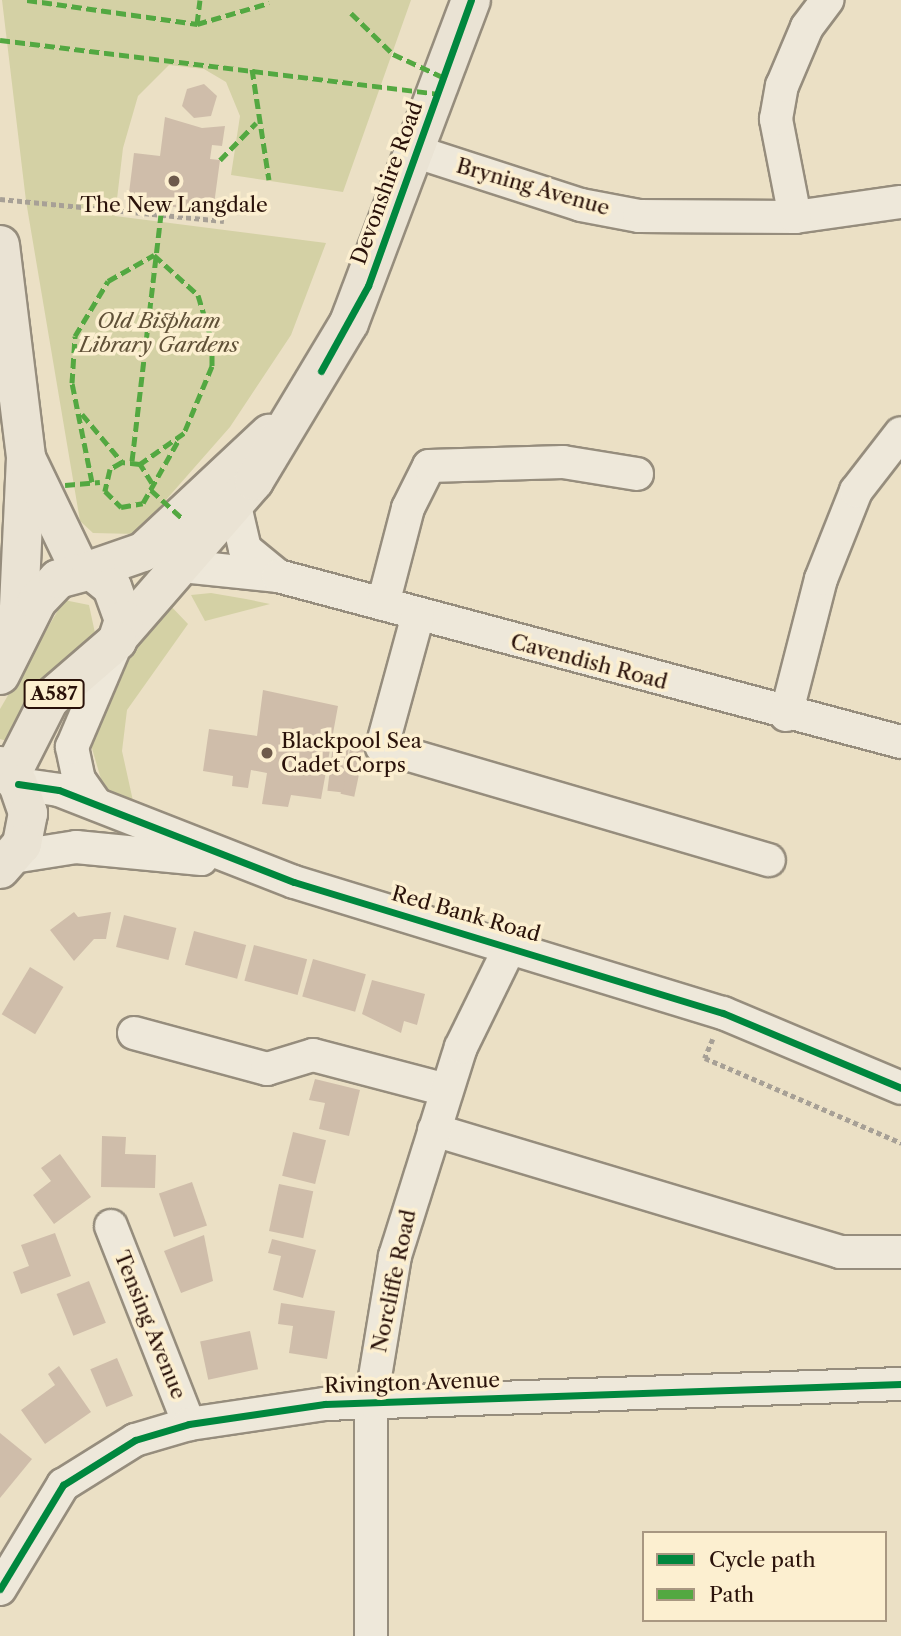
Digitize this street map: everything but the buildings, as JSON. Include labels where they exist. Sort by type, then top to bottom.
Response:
[{"type":"main road","name":"Devonshire Road","points":[[119,638],[235,506],[295,412],[368,286],[471,0]]},
{"type":"main road","name":"A587","points":[[0,245],[26,458],[17,636]]},
{"type":"main road","name":"Devonshire Road","points":[[85,570],[143,552],[295,412]]},
{"type":"main road","name":"A587","points":[[10,775],[49,699],[119,638],[119,598],[85,570],[26,458]]},
{"type":"main road","name":"A587","points":[[0,675],[17,636],[48,586],[85,570]]},
{"type":"main road","points":[[6,863],[27,821],[10,775]]},
{"type":"street","points":[[796,217],[776,119],[782,86],[807,27],[827,0]]},
{"type":"street","name":"Bryning Avenue","points":[[416,152],[580,205],[639,216],[796,217],[901,202]]},
{"type":"street","points":[[786,715],[821,579],[856,491],[901,433]]},
{"type":"street","points":[[383,604],[408,508],[429,466],[563,462],[637,474]]},
{"type":"street","name":"Cavendish Road","points":[[235,506],[245,549],[278,576]]},
{"type":"street","name":"Cavendish Road","points":[[182,566],[278,576],[786,715],[901,742]]},
{"type":"street","points":[[418,615],[382,747],[769,860]]},
{"type":"street","points":[[96,804],[79,780],[72,747],[119,638]]},
{"type":"street","name":"Red Bank Road","points":[[10,775],[96,804],[237,863],[511,945],[723,1013],[901,1087]]},
{"type":"street","name":"Red Bank Road","points":[[6,863],[76,847],[237,863]]},
{"type":"street","name":"Norcliffe Road","points":[[371,1636],[371,1401],[395,1256],[446,1090],[511,945]]},
{"type":"street","points":[[134,1033],[267,1069],[313,1055],[446,1090]]},
{"type":"street","points":[[434,1130],[840,1252],[901,1252]]},
{"type":"street","name":"Tensing Avenue","points":[[111,1226],[189,1424]]},
{"type":"street","name":"Rivington Avenue","points":[[0,1588],[63,1485],[135,1440],[189,1424],[279,1407],[371,1401],[901,1384]]},
{"type":"path","points":[[0,199],[224,221]]},
{"type":"path","points":[[711,1042],[705,1058],[901,1143]]},
{"type":"green space","name":"Old Bispham Library Gardens","points":[[2,0],[411,0],[343,192],[231,175],[240,116],[226,82],[204,69],[169,65],[138,96],[123,148],[115,216],[326,243],[291,335],[230,427],[136,534],[93,533],[80,521],[26,201]]},
{"type":"green space","points":[[211,593],[270,604],[205,621],[191,595]]},
{"type":"green space","points":[[64,600],[89,605],[95,633],[7,741],[0,739],[0,709]]},
{"type":"green space","points":[[166,601],[188,624],[127,710],[122,751],[135,810],[103,786],[86,728],[139,633]]},
{"type":"marked path","points":[[27,0],[197,24],[269,3]]},
{"type":"marked path","points":[[197,24],[200,0]]},
{"type":"marked path","points":[[351,13],[393,54],[445,78]]},
{"type":"marked path","points":[[0,40],[439,94]]},
{"type":"marked path","points":[[252,69],[269,180]]},
{"type":"marked path","points":[[220,160],[256,123]]},
{"type":"marked path","points":[[132,461],[161,215]]},
{"type":"marked path","points":[[92,482],[72,383],[75,336],[108,281],[154,255],[198,295],[212,341],[212,366],[184,433],[140,464]]},
{"type":"marked path","points":[[82,414],[122,462]]},
{"type":"marked path","points":[[152,483],[140,464],[122,462],[110,469],[105,491],[121,507],[143,503],[179,439]]},
{"type":"marked path","points":[[65,485],[100,482]]},
{"type":"marked path","points":[[151,490],[183,519]]},
{"type":"cycle path","points":[[321,371],[368,286],[471,0]]},
{"type":"cycle path","points":[[18,784],[59,790],[294,882],[723,1013],[901,1088]]},
{"type":"cycle path","points":[[0,1589],[63,1485],[135,1440],[189,1424],[325,1404],[901,1384]]},
{"type":"place","name":"The New Langdale","points":[[174,181]]},
{"type":"place","name":"Blackpool Sea Cadet Corps","points":[[267,753]]}]
